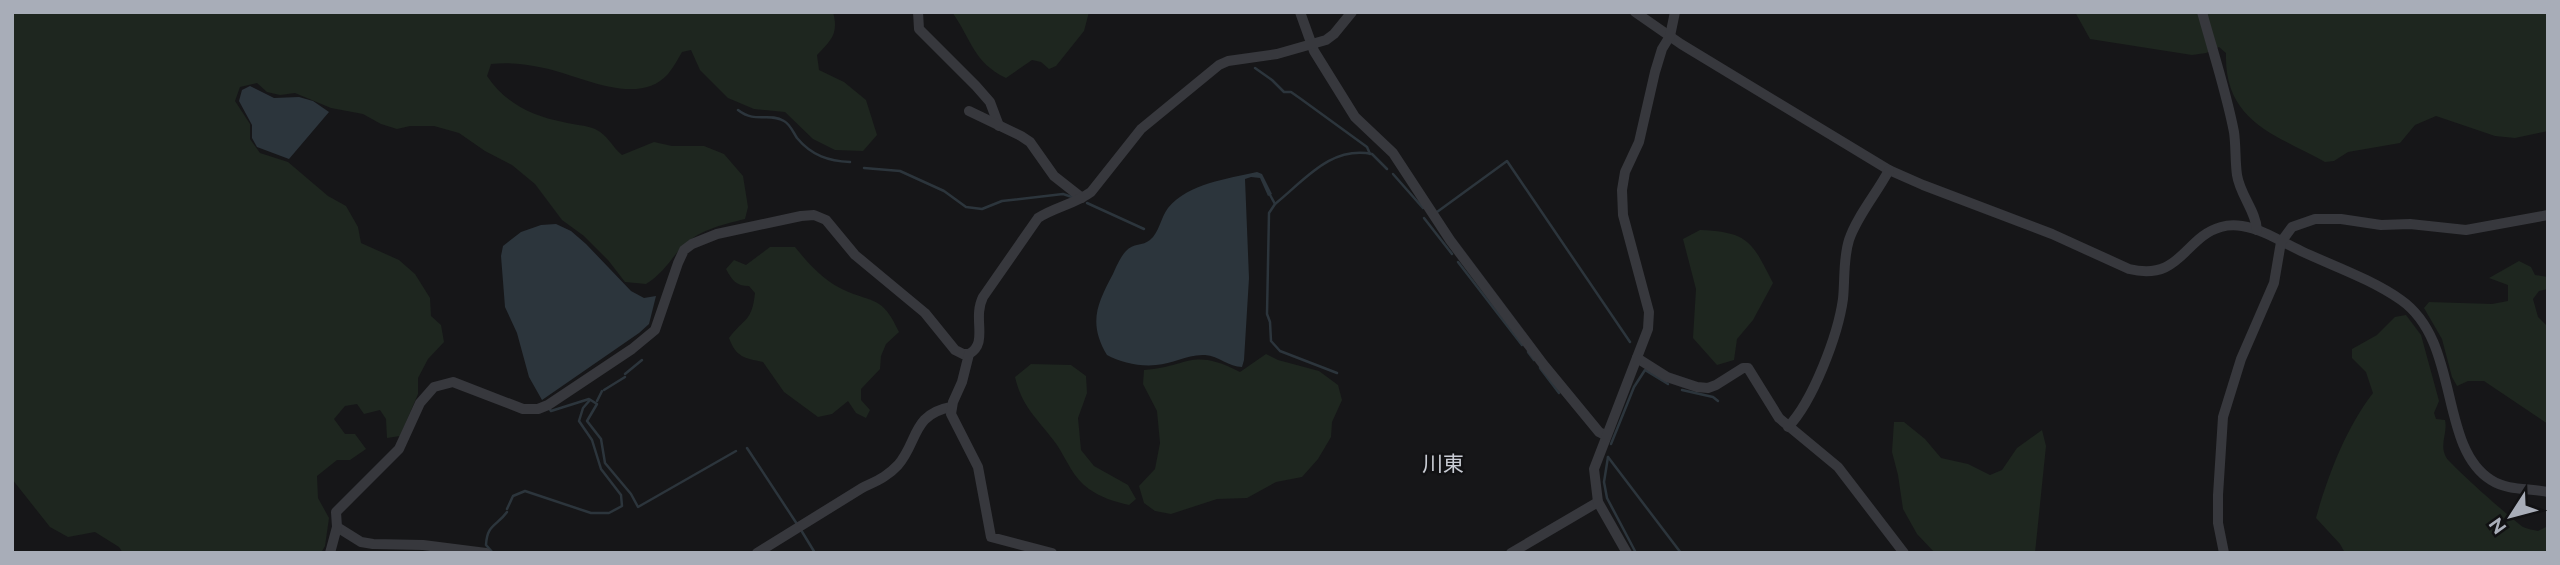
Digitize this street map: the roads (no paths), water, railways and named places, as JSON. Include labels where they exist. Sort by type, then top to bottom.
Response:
[{"type":"street","points":[[918,12],[919,29]]},
{"type":"street","points":[[1300,12],[1312,44],[1355,117],[1393,153],[1450,240],[1543,363],[1599,432],[1605,435]]},
{"type":"street","points":[[330,553],[337,527],[336,512],[393,456],[420,403],[434,387],[453,382],[523,409],[538,409],[548,405],[632,349],[655,330],[684,250],[702,239],[782,219],[814,215],[821,217],[833,227],[860,260],[925,313],[955,350],[963,354],[975,351],[981,335],[977,318],[978,307],[1031,226],[1048,212],[1082,198],[1101,180],[1141,129],[1219,65],[1312,44],[1334,34],[1352,12]]},
{"type":"street","points":[[1635,12],[1889,170],[2143,272],[2168,266],[2218,228],[2244,226],[2375,285],[2400,300],[2424,323],[2435,344],[2465,449],[2476,469],[2493,482],[2509,488],[2548,492]]},
{"type":"street","points":[[1627,553],[1598,502],[1594,469],[1648,329],[1649,312],[1626,227],[1622,190],[1625,172],[1639,142],[1662,49],[1670,36],[1675,12]]},
{"type":"street","points":[[2202,12],[2234,136],[2237,176],[2257,222],[2257,230]]},
{"type":"street","points":[[909,20],[990,102],[999,126]]},
{"type":"street","points":[[969,111],[1030,142],[1054,176],[1082,198]]},
{"type":"street","points":[[1788,427],[1813,386],[1835,340],[1850,238],[1889,170]]},
{"type":"street","points":[[2224,553],[2218,523],[2223,417],[2241,359],[2274,283],[2281,242],[2292,226],[2315,219],[2342,219],[2381,225],[2425,225],[2466,230],[2548,215]]},
{"type":"street","points":[[969,354],[951,414],[978,467],[991,537],[1052,553]]},
{"type":"street","points":[[1637,359],[1667,377],[1708,388],[1743,368],[1748,368],[1769,405],[1788,427],[1838,467],[1904,553]]},
{"type":"street","points":[[757,553],[862,488],[879,482],[901,462],[922,424],[939,410],[951,407]]},
{"type":"street","points":[[1511,553],[1598,502]]},
{"type":"street","points":[[337,527],[361,542],[423,545],[486,553]]},
{"type":"waterway","points":[[1255,68],[1284,92],[1291,92],[1367,147],[1370,154]]},
{"type":"waterway","points":[[738,110],[751,116],[773,117],[784,121],[797,138],[815,153],[828,159],[850,162]]},
{"type":"waterway","points":[[1337,373],[1280,351],[1271,341],[1267,314],[1269,213],[1275,204],[1319,167],[1343,155],[1372,154],[1387,169]]},
{"type":"waterway","points":[[1437,212],[1507,161],[1630,342]]},
{"type":"waterway","points":[[864,168],[900,171],[944,191],[966,207],[982,209],[1002,201],[1063,194],[1072,197]]},
{"type":"waterway","points":[[1393,174],[1423,208]]},
{"type":"waterway","points":[[1269,193],[1275,204]]},
{"type":"waterway","points":[[1087,203],[1144,229]]},
{"type":"waterway","points":[[1424,218],[1452,254]]},
{"type":"waterway","points":[[1458,262],[1522,345]]},
{"type":"waterway","points":[[1528,352],[1534,360]]},
{"type":"waterway","points":[[625,374],[642,360]]},
{"type":"waterway","points":[[1540,368],[1559,393]]},
{"type":"waterway","points":[[1611,444],[1634,387],[1645,370],[1668,384]]},
{"type":"waterway","points":[[604,390],[625,377]]},
{"type":"waterway","points":[[1682,390],[1713,397],[1718,401]]},
{"type":"waterway","points":[[597,401],[602,391]]},
{"type":"waterway","points":[[549,408],[551,411],[589,399],[597,404],[587,421],[601,439],[605,463],[631,494],[638,507],[736,451]]},
{"type":"waterway","points":[[507,509],[513,496],[525,491],[591,513],[609,513],[622,506],[621,495],[601,469],[592,440],[579,421],[583,408],[590,400]]},
{"type":"waterway","points":[[747,448],[797,524]]},
{"type":"waterway","points":[[1608,457],[1681,553]]},
{"type":"waterway","points":[[1608,457],[1604,482],[1607,498],[1636,553]]},
{"type":"waterway","points":[[493,553],[486,545],[488,533],[507,512]]},
{"type":"waterway","points":[[801,530],[815,553]]},
{"type":"district","name":"川東","points":[[1443,463]]}]
